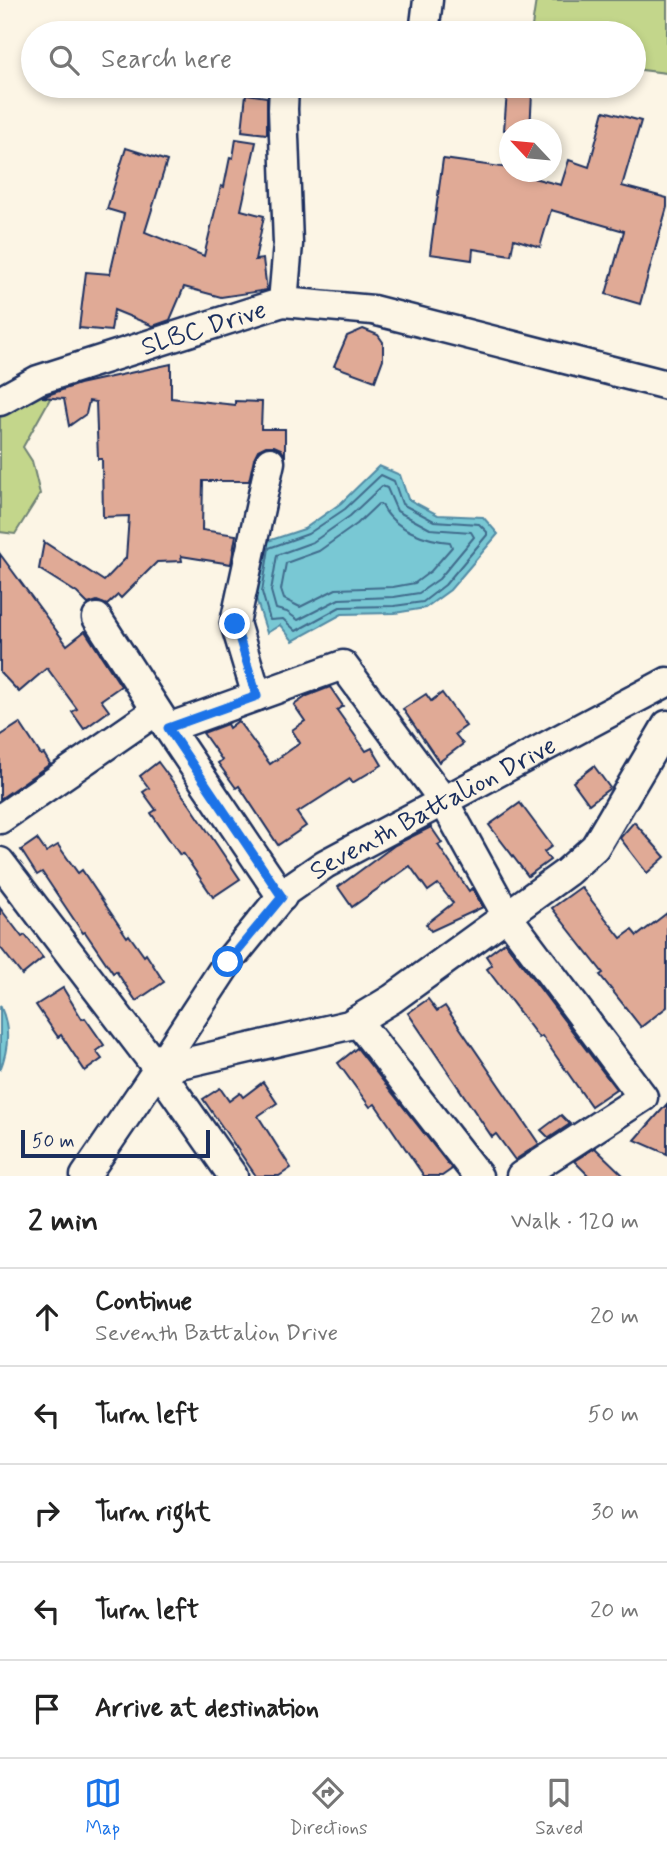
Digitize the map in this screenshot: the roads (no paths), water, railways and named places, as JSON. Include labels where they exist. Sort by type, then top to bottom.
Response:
[{"type":"street","points":[[425,21],[428,0]]},
{"type":"street","name":"SLBC Drive","points":[[0,401],[38,380],[283,302],[288,244],[283,98]]},
{"type":"street","points":[[283,302],[373,310],[667,385]]},
{"type":"street","points":[[257,696],[235,624],[270,462]]},
{"type":"street","points":[[97,618],[162,720],[282,897]]},
{"type":"street","points":[[0,819],[162,720],[257,696],[343,665],[443,800],[507,916],[643,1097],[521,1176]]},
{"type":"street","name":"Seventh Battalion Drive","points":[[85,1176],[228,962],[286,891],[325,864],[667,682]]},
{"type":"street","points":[[158,1069],[349,1026],[392,999],[567,872],[595,847],[667,725]]},
{"type":"street","points":[[0,862],[158,1069],[233,1176]]},
{"type":"street","points":[[357,1021],[478,1176]]},
{"type":"water","points":[[379,466],[400,475],[408,499],[438,515],[483,517],[498,534],[450,590],[425,608],[395,613],[342,614],[293,641],[280,625],[267,633],[254,592],[262,543],[304,529],[341,503]]},
{"type":"water","points":[[0,1005],[7,1037],[0,1070]]}]
